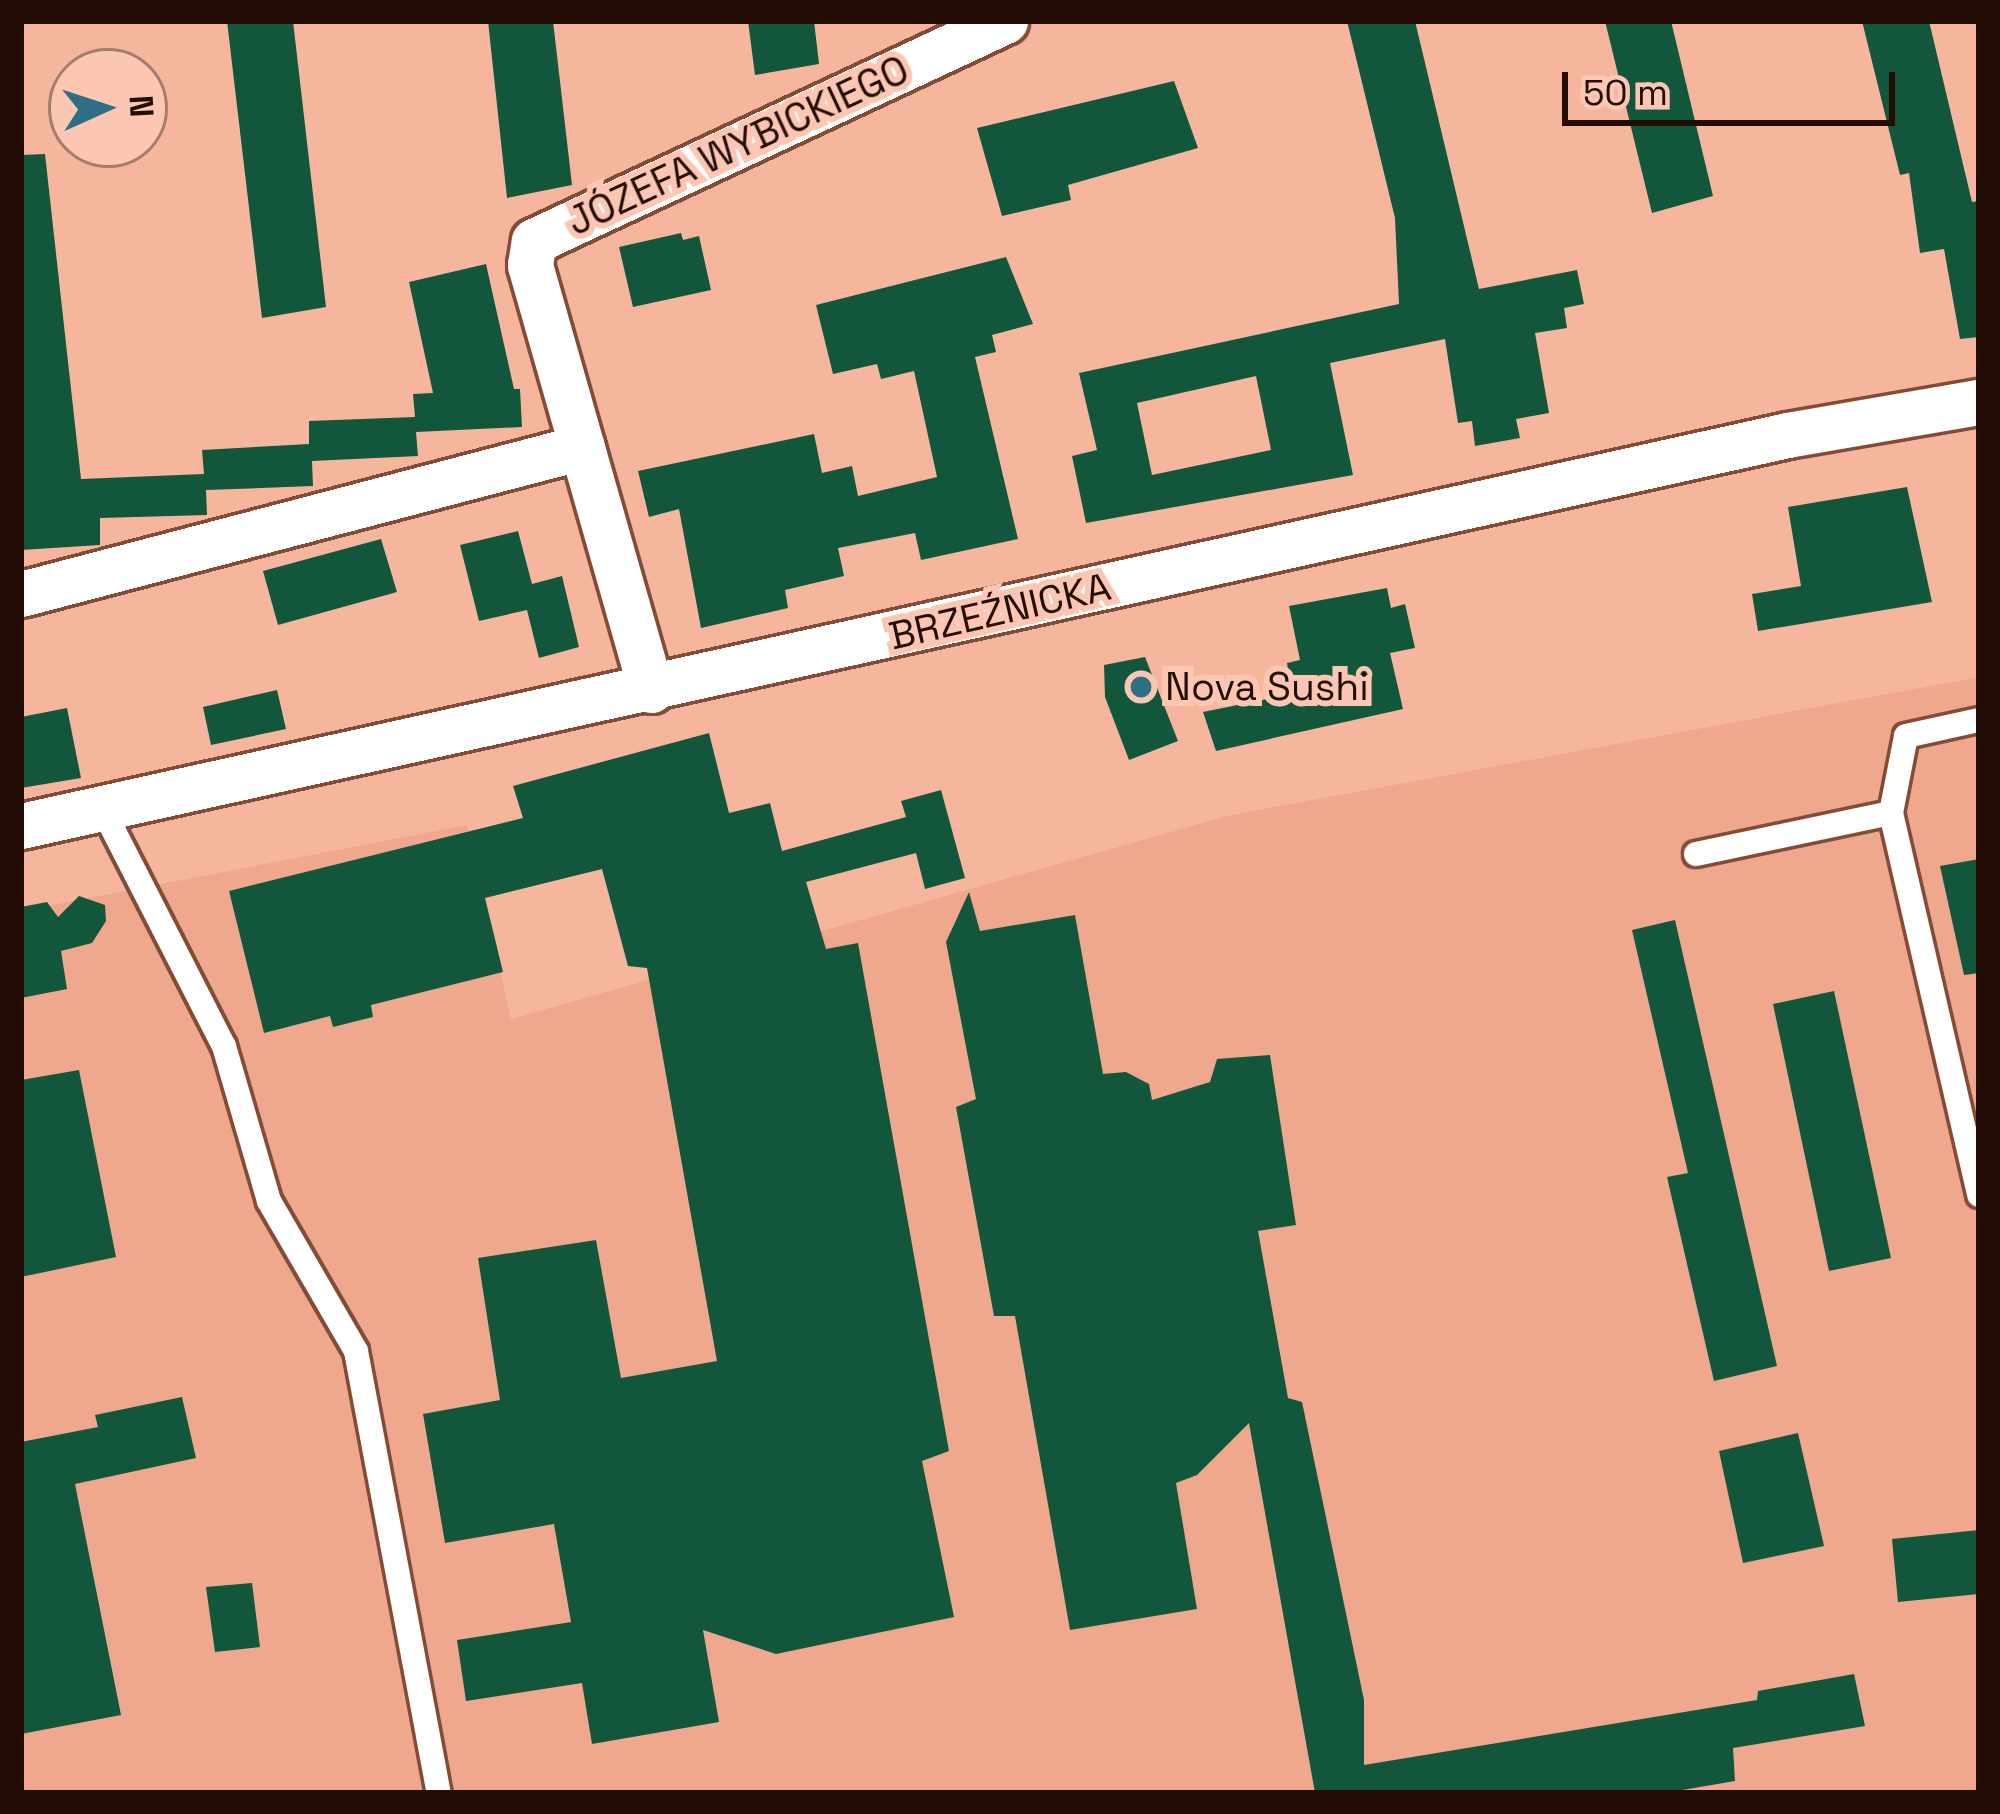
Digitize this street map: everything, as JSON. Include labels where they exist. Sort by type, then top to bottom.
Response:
[{"type":"street","name":"JÓZEFA WYBICKIEGO","points":[[652,690],[530,265],[533,241],[1005,21]]},
{"type":"street","name":"BRZEŹNICKA","points":[[21,826],[652,690],[1787,435],[1979,403]]},
{"type":"street","points":[[21,594],[582,447]]},
{"type":"lane","points":[[1979,720],[1906,736],[1891,813],[1979,1195]]},
{"type":"lane","points":[[102,808],[224,1046],[268,1201],[356,1351],[440,1793]]},
{"type":"lane","points":[[1696,854],[1891,813]]},
{"type":"shaded area","points":[[1979,677],[1979,1793],[21,1793],[21,911],[467,825],[511,1019],[1231,815]]},
{"type":"building","points":[[227,21],[293,21],[326,307],[262,318]]},
{"type":"building","points":[[488,21],[553,21],[572,185],[507,198]]},
{"type":"building","points":[[748,21],[814,21],[819,64],[755,75]]},
{"type":"building","points":[[1347,21],[1415,21],[1479,289],[1577,270],[1584,304],[1564,308],[1567,328],[1535,333],[1549,413],[1516,419],[1520,438],[1475,446],[1472,421],[1458,423],[1445,339],[1330,363],[1353,475],[1086,523],[1072,456],[1097,450],[1079,373],[1399,304],[1395,218]],"holes":[[[1256,376],[1271,450],[1152,475],[1137,403]]]},
{"type":"building","points":[[1605,21],[1671,21],[1713,196],[1652,213]]},
{"type":"building","points":[[1862,21],[1929,21],[1972,202],[1979,201],[1979,337],[1960,339],[1944,249],[1920,253],[1909,173],[1900,175]]},
{"type":"building","points":[[1174,81],[1198,148],[1068,185],[1071,200],[1002,216],[977,128]]},
{"type":"building","points":[[45,154],[81,479],[204,474],[202,450],[309,444],[309,421],[415,417],[413,394],[433,393],[409,282],[486,264],[514,389],[520,389],[522,427],[416,432],[418,456],[312,461],[313,486],[206,490],[207,515],[100,518],[100,545],[21,550],[21,155]]},
{"type":"building","points":[[681,233],[683,240],[699,236],[711,290],[633,307],[619,247]]},
{"type":"building","points":[[1006,257],[1033,324],[992,335],[996,352],[975,357],[1018,539],[921,560],[915,533],[838,548],[844,576],[785,590],[788,608],[701,628],[679,509],[649,517],[638,471],[814,434],[822,473],[852,466],[858,496],[937,477],[914,371],[881,379],[877,364],[833,374],[816,305]]},
{"type":"building","points":[[1907,487],[1932,602],[1758,631],[1752,594],[1801,586],[1788,507]]},
{"type":"building","points":[[518,531],[532,584],[562,576],[579,647],[539,658],[527,610],[479,621],[460,545]]},
{"type":"building","points":[[381,539],[397,592],[278,625],[263,571]]},
{"type":"building","points":[[1387,588],[1391,608],[1405,604],[1415,648],[1390,653],[1403,709],[1216,751],[1203,712],[1292,694],[1287,663],[1300,660],[1289,606]]},
{"type":"building","points":[[1145,657],[1178,741],[1129,760],[1105,697],[1104,665]]},
{"type":"building","points":[[277,690],[286,729],[211,745],[203,707]]},
{"type":"building","points":[[67,708],[81,778],[21,788],[21,717]]},
{"type":"building","points":[[709,733],[729,813],[770,803],[782,851],[906,817],[901,801],[941,790],[965,878],[925,889],[916,853],[806,882],[826,949],[858,943],[949,1451],[922,1461],[954,1617],[776,1654],[703,1630],[719,1722],[592,1744],[582,1683],[466,1701],[457,1640],[571,1622],[554,1524],[445,1543],[423,1414],[500,1400],[478,1258],[596,1240],[621,1378],[717,1361],[647,968],[628,966],[602,869],[485,898],[503,972],[371,1005],[373,1017],[333,1027],[330,1016],[264,1033],[229,891],[523,818],[513,786]]},
{"type":"building","points":[[1979,859],[1979,973],[1964,975],[1940,866]]},
{"type":"building","points":[[969,892],[980,931],[1075,915],[1103,1074],[1126,1072],[1149,1084],[1152,1100],[1210,1082],[1217,1059],[1270,1055],[1296,1225],[1258,1231],[1288,1398],[1302,1402],[1364,1700],[1364,1765],[1757,1700],[1758,1691],[1854,1674],[1865,1726],[1733,1748],[1735,1781],[1665,1793],[1315,1793],[1249,1423],[1197,1475],[1176,1483],[1197,1609],[1070,1630],[1015,1316],[994,1316],[956,1107],[976,1099],[946,942]]},
{"type":"building","points":[[79,896],[105,905],[106,921],[92,943],[61,951],[67,989],[21,998],[21,907],[47,902],[58,917]]},
{"type":"building","points":[[1675,920],[1777,1366],[1714,1381],[1667,1177],[1688,1173],[1632,930]]},
{"type":"building","points":[[1834,991],[1891,1258],[1829,1271],[1773,1004]]},
{"type":"building","points":[[79,1070],[116,1257],[21,1277],[21,1080]]},
{"type":"building","points":[[182,1397],[196,1458],[75,1484],[121,1715],[21,1734],[21,1442],[98,1427],[95,1415]]},
{"type":"building","points":[[1798,1433],[1824,1546],[1743,1563],[1719,1451]]},
{"type":"building","points":[[1979,1530],[1979,1594],[1898,1602],[1892,1539]]},
{"type":"building","points":[[252,1583],[260,1647],[215,1652],[206,1587]]},
{"type":"place","name":"Nova Sushi","points":[[1141,687]]}]
